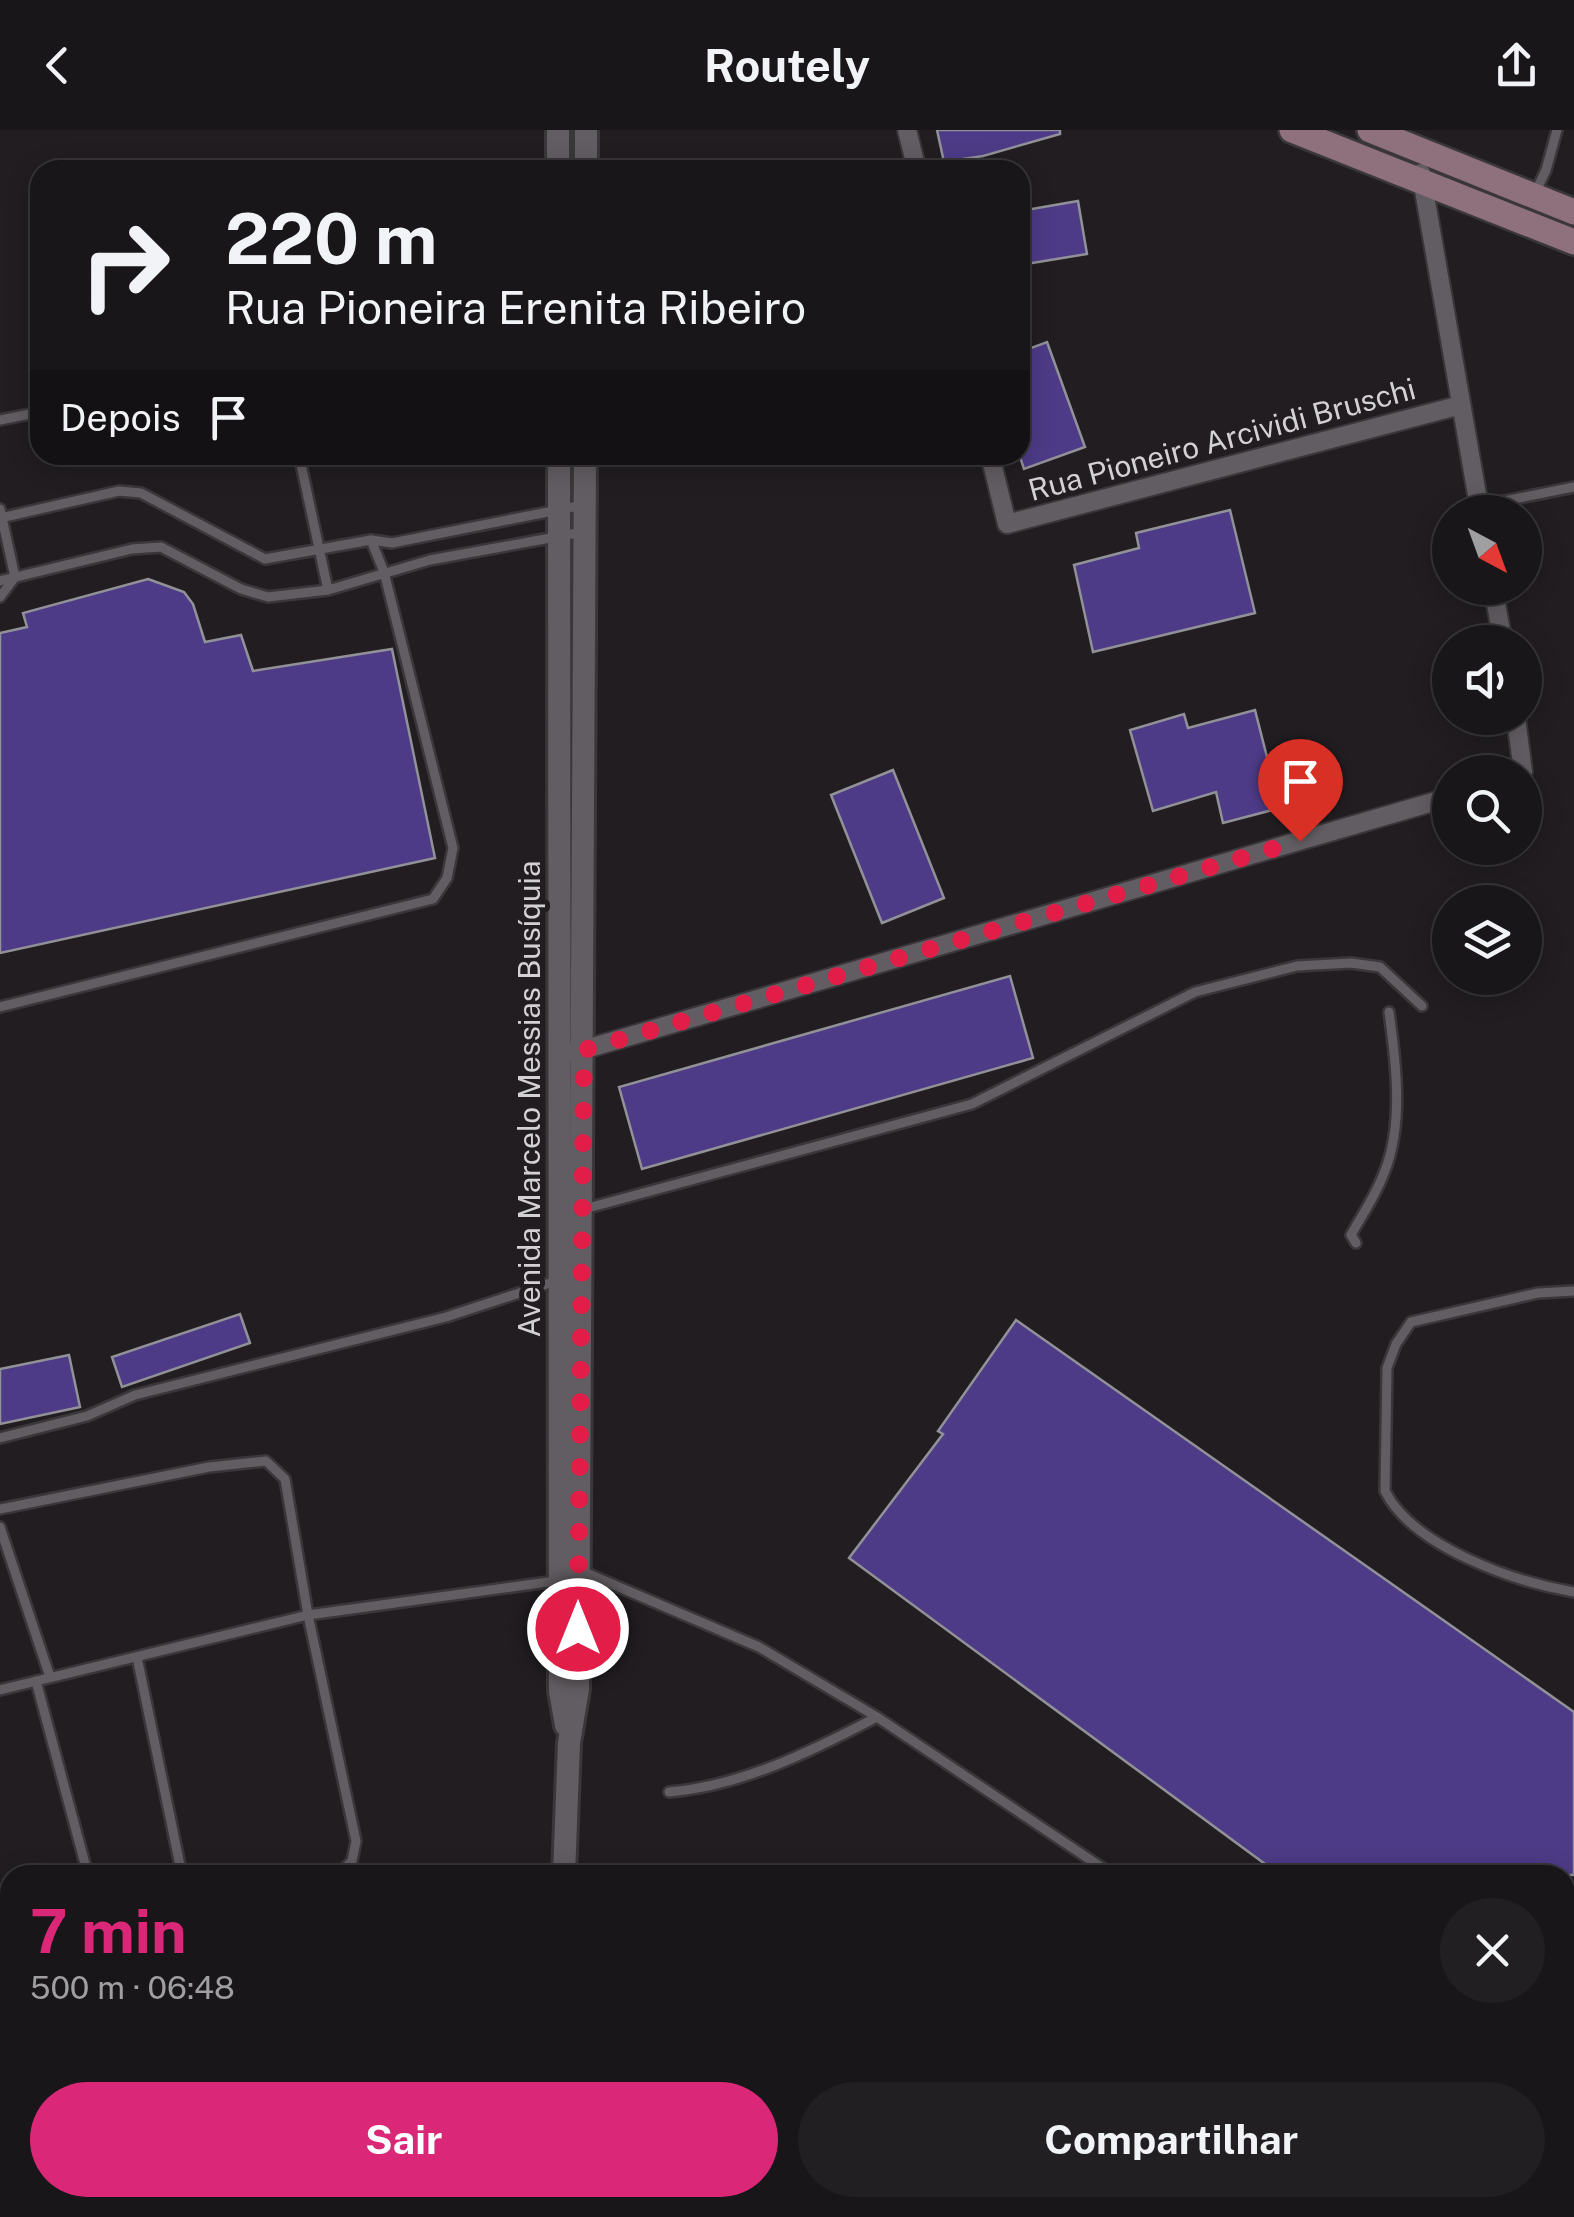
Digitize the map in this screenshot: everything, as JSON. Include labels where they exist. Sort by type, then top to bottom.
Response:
[{"type":"main road","points":[[1292,130],[1574,242]]},
{"type":"main road","points":[[1370,130],[1574,212]]},
{"type":"street","points":[[558,130],[558,160]]},
{"type":"street","points":[[586,130],[586,160]]},
{"type":"street","points":[[907,130],[914,160]]},
{"type":"street","points":[[1417,150],[1477,495]]},
{"type":"street","name":"Rua Pioneiro Arcividi Bruschi","points":[[992,465],[1007,524],[1461,405]]},
{"type":"street","name":"Avenida Marcelo Messias Busíquia","points":[[559,465],[561,1056],[571,1277],[569,1575],[560,1692],[569,1743],[564,1865]]},
{"type":"street","name":"Avenida Marcelo Messias Busíquia","points":[[571,1277],[583,1210],[586,465]]},
{"type":"street","points":[[561,1056],[1432,803]]},
{"type":"lane","points":[[1534,196],[1557,130]]},
{"type":"lane","points":[[0,420],[30,414]]},
{"type":"lane","points":[[301,465],[328,590]]},
{"type":"lane","points":[[1539,495],[1574,487]]},
{"type":"lane","points":[[0,597],[15,577],[1,515],[120,491],[141,493],[265,559],[371,540],[392,543],[585,505]]},
{"type":"lane","points":[[0,581],[132,549],[161,548],[241,589],[268,597],[328,590],[430,560],[585,532]]},
{"type":"lane","points":[[426,536],[430,560]]},
{"type":"lane","points":[[0,1007],[433,899],[447,878],[453,848],[384,572],[371,540]]},
{"type":"lane","points":[[583,1210],[972,1104],[1195,992],[1297,966],[1351,963],[1380,967],[1422,1006]]},
{"type":"lane","points":[[1356,1243],[1351,1235],[1385,1172],[1394,1124],[1394,1052],[1388,1012]]},
{"type":"lane","points":[[0,1438],[87,1416],[135,1395],[446,1317],[571,1277]]},
{"type":"lane","points":[[1574,1291],[1538,1293],[1412,1322],[1396,1344],[1387,1368],[1385,1491],[1393,1506],[1428,1534],[1474,1562],[1574,1592]]},
{"type":"lane","points":[[0,1509],[210,1467],[266,1461],[285,1479],[308,1616],[356,1841],[348,1865]]},
{"type":"lane","points":[[0,1527],[50,1677]]},
{"type":"lane","points":[[0,1690],[308,1616],[569,1575],[759,1648],[877,1717],[1098,1865]]},
{"type":"lane","points":[[137,1657],[180,1865]]},
{"type":"lane","points":[[36,1681],[85,1865]]},
{"type":"lane","points":[[669,1792],[705,1789],[788,1760],[877,1717]]},
{"type":"building","points":[[937,130],[1060,130],[1060,134],[983,156],[944,160]]},
{"type":"building","points":[[1078,201],[1087,254],[1030,263],[1030,209]]},
{"type":"building","points":[[1047,342],[1085,447],[1024,469],[1023,465],[1030,465],[1030,348]]},
{"type":"building","points":[[1230,510],[1255,613],[1093,652],[1074,565],[1139,548],[1136,533]]},
{"type":"building","points":[[148,579],[184,592],[193,604],[205,642],[241,635],[253,671],[392,649],[435,858],[0,953],[0,633],[27,627],[23,613]]},
{"type":"building","points":[[1255,710],[1280,808],[1223,823],[1216,792],[1153,811],[1130,730],[1184,714],[1188,728]]},
{"type":"building","points":[[893,770],[944,898],[882,923],[831,795]]},
{"type":"building","points":[[1010,976],[1033,1058],[642,1169],[619,1087]]},
{"type":"building","points":[[240,1314],[250,1343],[122,1387],[112,1357]]},
{"type":"building","points":[[1016,1320],[1574,1712],[1574,1865],[1266,1865],[849,1558],[943,1434],[938,1431]]},
{"type":"building","points":[[69,1355],[80,1407],[0,1424],[0,1369]]},
{"type":"route","points":[[578,1629],[584,1050],[1300,841]]}]
